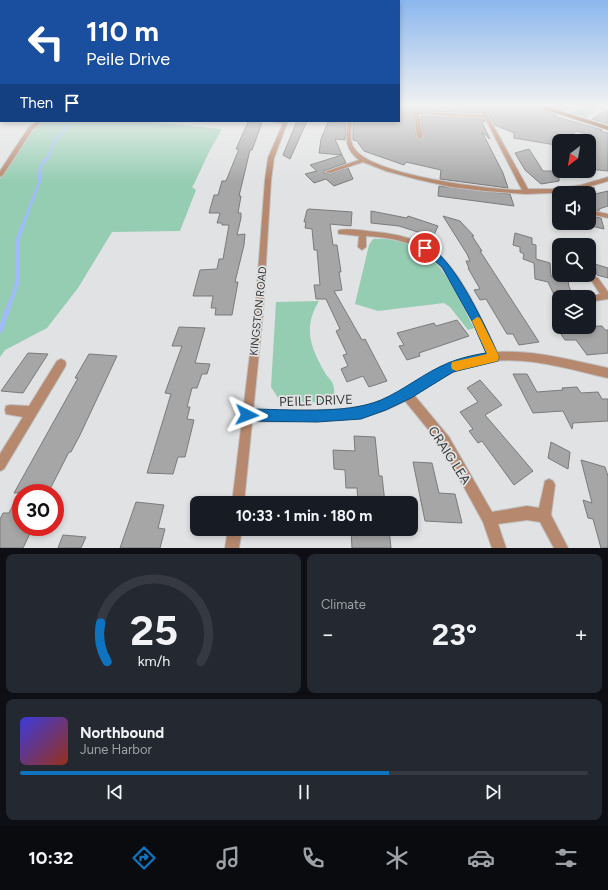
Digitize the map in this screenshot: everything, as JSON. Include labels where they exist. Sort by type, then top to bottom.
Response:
[{"type":"street","points":[[0,175],[29,131]]},
{"type":"street","name":"KINGSTON ROAD","points":[[239,496],[259,312],[268,180],[271,158],[282,131]]},
{"type":"street","points":[[349,131],[349,146],[352,152],[363,160],[376,166],[415,178],[475,187],[552,193]]},
{"type":"street","points":[[419,131],[420,137]]},
{"type":"street","points":[[493,131],[526,192]]},
{"type":"street","points":[[328,172],[363,160]]},
{"type":"street","points":[[589,186],[608,179]]},
{"type":"street","points":[[596,213],[608,216]]},
{"type":"street","points":[[342,232],[390,237],[409,241],[425,248],[438,257],[455,281],[494,357]]},
{"type":"street","points":[[362,247],[363,234]]},
{"type":"street","points":[[596,281],[607,296],[596,298]]},
{"type":"street","name":"PEILE DRIVE","points":[[247,415],[317,416],[361,413],[382,406],[406,394],[450,368],[474,360],[494,357],[510,356],[534,358],[608,373]]},
{"type":"street","points":[[0,465],[60,364]]},
{"type":"street","name":"CRAIG LEA","points":[[406,394],[445,441],[489,519],[499,548]]},
{"type":"street","points":[[10,410],[32,412]]},
{"type":"street","points":[[549,485],[544,516],[561,548]]},
{"type":"street","points":[[489,519],[527,513],[544,516]]},
{"type":"street","points":[[232,548],[234,536]]},
{"type":"green space","points":[[33,131],[221,131],[192,187],[196,190],[180,231],[112,232],[78,288],[47,328],[5,350],[0,357],[0,179]]},
{"type":"green space","points":[[373,239],[394,240],[411,245],[425,253],[448,278],[474,328],[468,330],[450,307],[444,303],[378,311],[355,304],[369,245]]},
{"type":"green space","points":[[319,301],[311,319],[310,336],[319,362],[333,384],[335,403],[280,401],[271,387],[276,302]]},
{"type":"building","points":[[244,131],[259,131],[252,150],[250,150],[239,196],[241,196],[238,213],[241,213],[241,218],[237,235],[245,234],[244,245],[235,282],[238,282],[232,315],[215,315],[216,308],[211,308],[213,296],[193,296],[200,270],[217,269],[219,259],[223,259],[229,225],[217,223],[220,213],[209,213],[214,195],[218,195],[222,181],[226,181],[239,149],[236,149]]},
{"type":"building","points":[[293,131],[303,131],[290,159],[283,155]]},
{"type":"building","points":[[324,131],[345,131],[345,140],[335,139],[342,155],[319,153],[321,139]]},
{"type":"building","points":[[353,131],[415,131],[416,137],[419,140],[424,137],[423,131],[486,131],[490,139],[482,132],[503,173],[508,188],[440,179],[441,170],[406,162],[404,165],[364,151],[357,141],[353,140]]},
{"type":"building","points":[[508,131],[601,131],[608,133],[608,171],[596,170],[596,134],[586,134],[577,131],[572,134],[552,134],[552,144],[514,138],[514,133]]},
{"type":"building","points":[[529,149],[543,171],[552,171],[552,178],[559,178],[559,181],[541,184],[525,170],[515,153]]},
{"type":"building","points":[[342,155],[346,163],[324,171],[324,173],[330,174],[348,168],[353,179],[334,186],[326,179],[314,183],[305,174],[317,171],[310,165]]},
{"type":"building","points":[[439,186],[510,194],[514,206],[438,196]]},
{"type":"building","points":[[608,191],[608,206],[599,209],[599,211],[596,210],[596,194]]},
{"type":"building","points":[[307,210],[352,212],[351,226],[330,224],[333,245],[337,245],[341,272],[339,272],[342,290],[334,291],[362,340],[365,339],[387,381],[369,387],[363,376],[347,382],[341,369],[348,366],[343,355],[347,354],[336,331],[340,329],[326,299],[316,299],[314,285],[320,285],[317,250],[314,250],[312,229],[305,228],[306,222],[304,222]]},
{"type":"building","points":[[371,211],[407,218],[408,216],[438,226],[434,235],[426,232],[424,234],[399,226],[371,223]]},
{"type":"building","points":[[443,216],[460,221],[474,236],[472,236],[482,251],[480,251],[539,342],[519,345],[513,334],[507,334],[486,299],[480,300],[474,290],[480,289],[468,268],[466,261],[470,261],[467,254]]},
{"type":"building","points":[[596,217],[601,218],[604,229],[596,227]]},
{"type":"building","points":[[515,233],[532,238],[532,244],[536,245],[536,259],[550,263],[552,282],[568,282],[570,290],[552,291],[548,282],[535,279],[534,263],[523,259],[524,254],[520,252],[520,247],[513,245]]},
{"type":"building","points":[[596,264],[608,268],[608,278],[597,275]]},
{"type":"building","points":[[457,320],[469,336],[419,353],[420,356],[407,360],[399,346],[404,345],[397,333],[434,323],[436,326]]},
{"type":"building","points":[[596,326],[602,326],[605,330],[608,330],[608,353],[587,355],[576,340],[565,340],[561,334],[596,334]]},
{"type":"building","points":[[179,327],[205,328],[195,363],[210,364],[207,374],[202,374],[197,388],[192,388],[187,407],[190,407],[187,419],[194,420],[185,457],[178,457],[173,474],[147,473],[171,394],[165,393],[182,346],[172,346]]},
{"type":"building","points":[[28,353],[48,354],[23,393],[1,391]]},
{"type":"building","points":[[89,354],[117,356],[80,435],[71,452],[69,452],[53,484],[19,484],[78,378],[75,378]]},
{"type":"building","points":[[513,374],[527,374],[537,392],[563,390],[562,388],[577,387],[581,393],[598,392],[602,399],[608,399],[608,421],[573,423],[572,429],[563,411],[533,413]]},
{"type":"building","points":[[480,380],[502,405],[485,415],[533,471],[514,485],[482,441],[478,443],[469,431],[473,429],[460,412],[478,402],[467,388]]},
{"type":"building","points":[[354,436],[375,437],[379,476],[382,476],[384,496],[358,496],[357,488],[346,488],[345,470],[334,469],[333,450],[355,451]]},
{"type":"building","points":[[551,442],[570,452],[568,469],[548,458]]},
{"type":"building","points":[[581,460],[605,467],[608,476],[608,548],[601,548],[593,519],[588,518],[583,500],[592,503]]},
{"type":"building","points":[[413,462],[432,463],[439,493],[455,494],[462,523],[425,521]]},
{"type":"building","points":[[136,502],[164,505],[158,528],[165,529],[160,548],[120,548]]},
{"type":"building","points":[[12,507],[12,536],[29,536],[23,548],[0,548],[0,519],[3,513],[9,513]]},
{"type":"building","points":[[64,535],[86,537],[81,548],[58,548]]},
{"type":"building","points":[[351,536],[390,536],[391,548],[352,548]]},
{"type":"waterway","points":[[48,158],[52,145],[63,131]]},
{"type":"waterway","points":[[23,225],[40,180],[39,173],[41,167],[48,157]]},
{"type":"waterway","points":[[8,309],[18,281],[18,239],[23,224]]},
{"type":"waterway","points":[[0,331],[8,308]]},
{"type":"slow traffic","points":[[456,366],[474,360],[494,357],[477,321]]},
{"type":"route","points":[[247,415],[317,416],[361,413],[382,406],[406,394],[450,368],[474,360],[494,357],[476,319],[445,265],[438,257],[425,248]]}]
